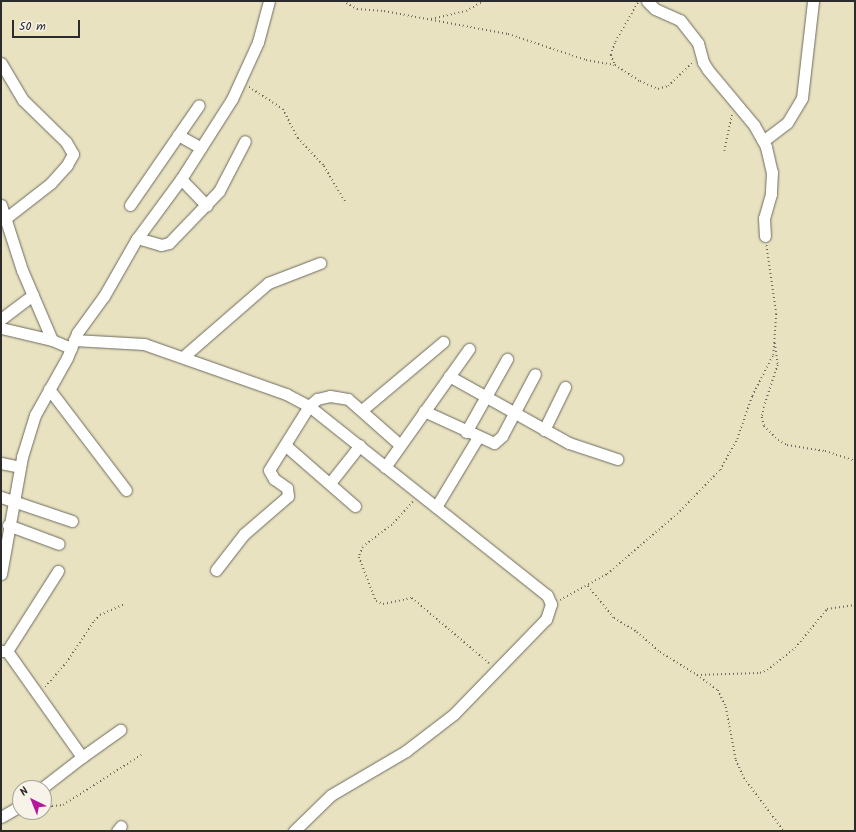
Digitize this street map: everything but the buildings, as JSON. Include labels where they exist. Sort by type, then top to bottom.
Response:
[{"type":"street","points":[[1,574],[5,532],[31,425],[73,344],[104,296],[137,238],[181,179],[240,82],[258,42],[269,1]]},
{"type":"street","points":[[647,1],[655,9],[680,20],[698,43],[700,53],[708,70],[754,125],[763,141],[772,172],[771,194],[764,218],[765,236]]},
{"type":"street","points":[[763,141],[787,123],[802,98],[813,1]]},
{"type":"street","points":[[1,63],[23,100],[66,142],[73,154],[67,165],[51,183],[6,218]]},
{"type":"street","points":[[130,204],[199,105]]},
{"type":"street","points":[[178,135],[201,148]]},
{"type":"street","points":[[137,238],[165,246],[207,206],[229,174],[245,141]]},
{"type":"street","points":[[181,179],[207,206]]},
{"type":"street","points":[[1,205],[33,295],[52,340]]},
{"type":"street","points":[[183,357],[268,283],[320,263]]},
{"type":"street","points":[[1,319],[33,295]]},
{"type":"street","points":[[1,328],[73,344],[144,344],[286,394],[309,406],[360,445],[385,467],[530,582],[541,588],[551,604],[546,619],[454,714],[362,779],[331,795],[294,831]]},
{"type":"street","points":[[362,410],[443,342]]},
{"type":"street","points":[[385,467],[469,349]]},
{"type":"street","points":[[466,432],[507,359]]},
{"type":"street","points":[[424,411],[466,432],[494,443],[502,436],[535,374]]},
{"type":"street","points":[[449,376],[569,443],[617,459]]},
{"type":"street","points":[[544,430],[565,387]]},
{"type":"street","points":[[49,389],[126,490]]},
{"type":"street","points":[[216,570],[244,534],[288,496],[287,488],[270,473],[309,406],[323,397],[348,399],[400,445]]},
{"type":"street","points":[[436,508],[478,437]]},
{"type":"street","points":[[285,445],[355,506]]},
{"type":"street","points":[[330,483],[360,445]]},
{"type":"street","points":[[1,463],[20,467]]},
{"type":"street","points":[[1,498],[13,500],[72,521]]},
{"type":"street","points":[[5,532],[59,544]]},
{"type":"street","points":[[58,571],[4,651],[82,757]]},
{"type":"street","points":[[52,780],[120,730]]},
{"type":"street","points":[[1,817],[12,811]]},
{"type":"path","points":[[343,1],[357,9],[430,19],[508,34],[586,60],[615,65],[650,86],[663,88],[686,70],[700,53]]},
{"type":"path","points":[[430,19],[466,11],[483,1]]},
{"type":"path","points":[[615,65],[611,55],[615,43],[639,1]]},
{"type":"path","points":[[240,82],[283,109],[298,138],[324,166],[346,203]]},
{"type":"path","points":[[724,151],[732,117],[732,98]]},
{"type":"path","points":[[551,604],[588,586],[607,574],[677,514],[720,470],[737,439],[752,396],[773,354],[774,284],[765,236]]},
{"type":"path","points":[[774,342],[778,365],[764,407],[762,417],[764,426],[778,440],[787,445],[825,451],[855,461]]},
{"type":"path","points":[[420,494],[392,524],[363,547],[359,556],[376,601],[383,604],[412,598],[497,670]]},
{"type":"path","points":[[588,586],[614,618],[637,632],[660,652],[718,690],[726,707],[736,760],[744,778],[784,831]]},
{"type":"path","points":[[37,695],[66,663],[94,621],[100,615],[125,604]]},
{"type":"path","points":[[697,675],[763,671],[789,654],[827,609],[855,604]]},
{"type":"path","points":[[52,806],[63,805],[141,754]]}]
